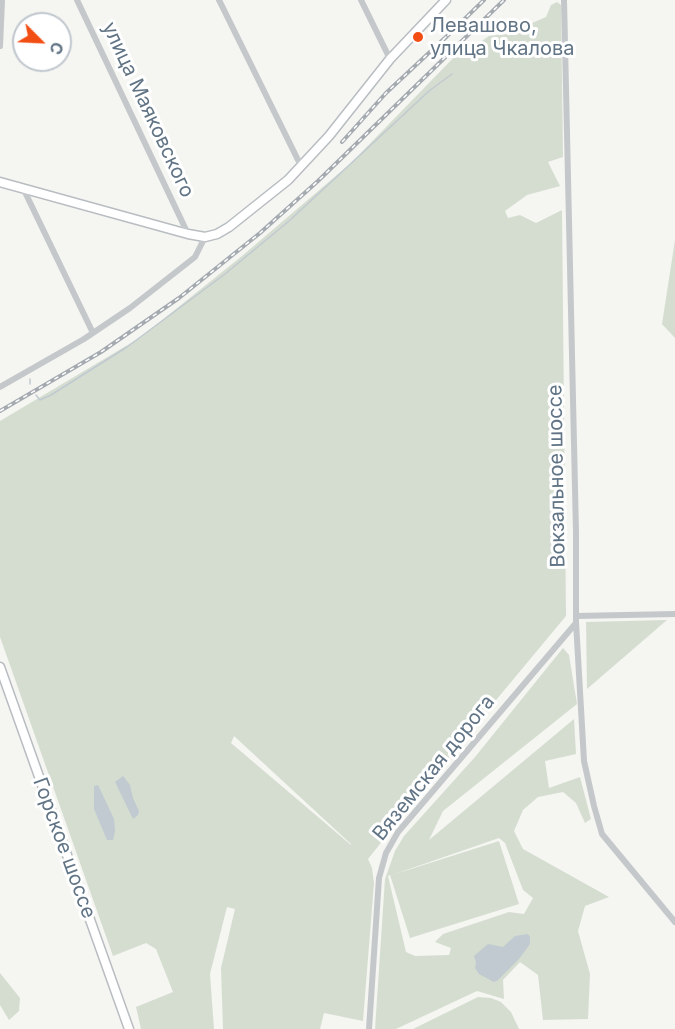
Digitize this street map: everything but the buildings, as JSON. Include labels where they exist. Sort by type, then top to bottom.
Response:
[{"type":"street","points":[[0,46],[2,0]]},
{"type":"street","name":"улица Маяковского","points":[[77,0],[189,234]]},
{"type":"street","points":[[219,0],[302,165]]},
{"type":"street","points":[[361,0],[390,59]]},
{"type":"street","points":[[0,182],[189,234],[205,237],[217,234],[230,227],[271,195],[302,165],[329,136],[390,59],[446,0]]},
{"type":"street","name":"Вокзальное шоссе","points":[[564,0],[576,619],[584,761],[602,834],[675,922]]},
{"type":"street","points":[[23,188],[93,333]]},
{"type":"street","points":[[0,387],[93,333],[130,308],[195,257],[205,237]]},
{"type":"street","points":[[576,619],[675,614]]},
{"type":"street","name":"Вяземская дорога","points":[[369,1029],[379,878],[386,853],[398,832],[576,619]]},
{"type":"street","name":"Горское шоссе","points":[[0,667],[129,1029]]},
{"type":"shaded area","points":[[557,2],[561,5],[563,157],[548,162],[560,186],[527,195],[505,211],[508,218],[520,215],[536,223],[562,210],[566,616],[368,859],[374,883],[363,1021],[324,1013],[320,1029],[223,1029],[221,968],[235,909],[227,907],[210,974],[214,1029],[141,1029],[136,1007],[173,992],[156,949],[146,943],[113,956],[0,637],[0,421],[141,337],[242,256],[351,163],[463,48],[479,43],[489,36],[525,31],[532,23],[546,17],[551,5]],"holes":[[[234,736],[351,844],[231,743]]]},
{"type":"shaded area","points":[[675,240],[675,338],[662,324]]},
{"type":"shaded area","points":[[667,620],[587,689],[586,622]]},
{"type":"shaded area","points":[[563,648],[569,655],[577,704],[443,811],[429,840],[574,719],[576,754],[545,761],[549,788],[580,777],[591,819],[585,823],[576,803],[563,792],[538,797],[523,810],[514,831],[523,849],[609,897],[585,906],[578,931],[590,974],[588,1019],[543,1020],[538,975],[520,962],[503,980],[504,999],[477,991],[396,1029],[375,1029],[385,879],[395,851],[404,836],[475,757]],"holes":[[[499,838],[505,843],[523,890],[533,898],[524,914],[509,912],[443,934],[435,942],[451,948],[449,955],[415,956],[406,952],[388,876],[390,875],[410,938],[519,904],[499,841],[392,875]]]},
{"type":"shaded area","points":[[123,776],[130,785],[139,811],[133,819],[115,782]]},
{"type":"shaded area","points":[[98,785],[114,819],[113,840],[107,840],[94,809],[94,786]]},
{"type":"shaded area","points":[[528,934],[530,944],[498,980],[494,982],[479,974],[475,968],[474,956],[488,944],[503,947],[515,936]]},
{"type":"shaded area","points":[[0,973],[20,998],[19,1011],[9,1020],[0,1005]]},
{"type":"shaded area","points":[[478,997],[501,1002],[511,1012],[519,1029],[413,1029]]},
{"type":"waterway","points":[[36,395],[40,400],[51,395],[127,347],[225,274],[289,221],[429,91],[452,74]]},
{"type":"waterway","points":[[30,379],[30,384]]},
{"type":"railway","points":[[441,42],[484,0]]},
{"type":"railway","points":[[0,411],[101,352],[179,298],[260,233],[318,181],[504,0]]},
{"type":"railway","points":[[342,142],[386,93],[447,36]]},
{"type":"place","name":"Левашово, улица Чкалова","points":[[418,37]]}]
